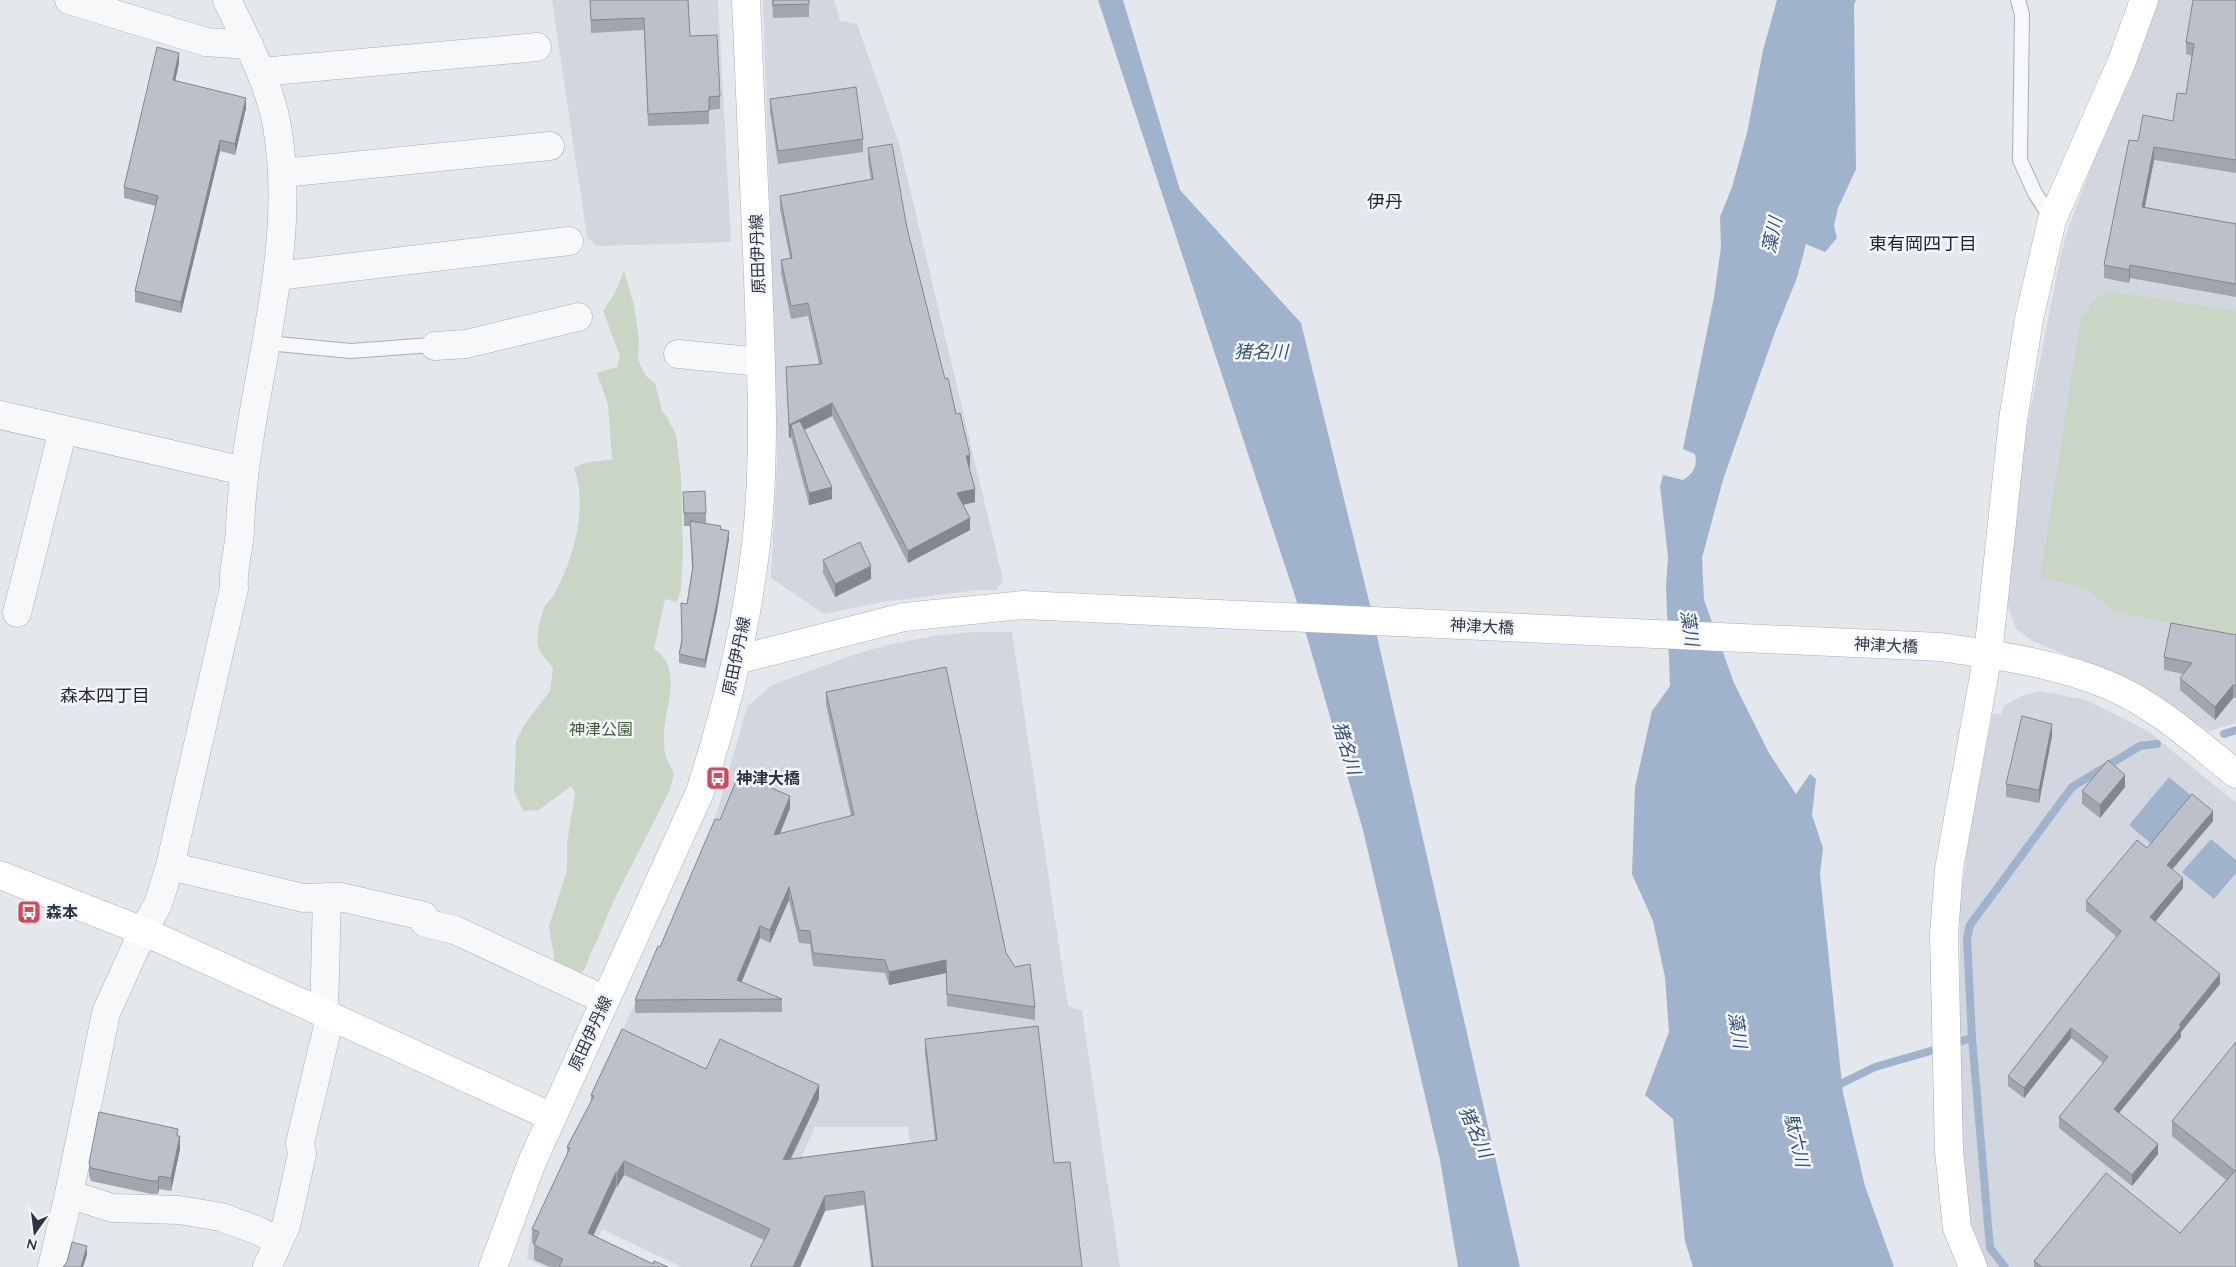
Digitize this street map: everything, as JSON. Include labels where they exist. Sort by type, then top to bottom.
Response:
[{"type":"street","points":[[69,0],[206,42],[249,45]]},
{"type":"street","points":[[52,1267],[106,1013],[143,931],[158,904],[170,866],[234,588],[233,577],[240,546],[244,471],[277,276],[284,200],[283,173],[276,125],[261,72],[227,0]]},
{"type":"street","name":"原田伊丹線","points":[[493,1267],[532,1162],[700,792],[720,727],[737,660],[756,545],[762,449],[761,362],[746,0]]},
{"type":"street","points":[[1973,1267],[1956,1228],[1949,1151],[1944,934],[1949,869],[1988,654],[2013,420],[2029,319],[2052,220],[2122,61],[2144,0]]},
{"type":"street","points":[[261,72],[538,47]]},
{"type":"street","points":[[283,173],[550,146]]},
{"type":"street","points":[[277,276],[569,241]]},
{"type":"street","points":[[435,346],[466,344],[578,317]]},
{"type":"street","points":[[678,354],[761,362]]},
{"type":"street","points":[[0,416],[244,471]]},
{"type":"street","points":[[18,613],[22,552],[63,430]]},
{"type":"street","name":"神津大橋","points":[[737,660],[904,617],[1023,605],[1940,647],[1988,654],[2077,674],[2109,685],[2166,718],[2236,774]]},
{"type":"street","points":[[170,866],[303,898],[340,897],[424,916],[425,923],[455,930],[605,1000]]},
{"type":"street","points":[[0,875],[143,931],[552,1117]]},
{"type":"street","points":[[267,1267],[286,1226],[295,1189],[302,1154],[300,1143],[327,1016],[327,897]]},
{"type":"street","points":[[69,1194],[112,1208],[179,1210],[221,1217],[259,1232],[278,1242]]},
{"type":"lane","points":[[2018,0],[2022,14],[2020,160],[2034,193],[2052,220]]},
{"type":"lane","points":[[266,343],[351,351],[435,346]]},
{"type":"shaded area","points":[[552,0],[718,0],[731,242],[597,246],[587,237]]},
{"type":"shaded area","points":[[763,0],[834,0],[840,21],[857,24],[899,143],[1003,580],[997,590],[977,590],[882,602],[824,614],[771,578],[777,462]]},
{"type":"shaded area","points":[[2154,0],[2236,0],[2236,723],[2209,731],[2129,681],[2033,641],[2016,629],[2008,606],[2008,571],[2027,426],[2060,259],[2068,229]]},
{"type":"shaded area","points":[[972,632],[1012,632],[1068,1006],[1082,1011],[1120,1267],[924,1267],[908,1127],[815,1127],[751,1267],[682,1267],[602,1229],[583,1267],[545,1267],[527,1259],[530,1238],[711,833],[747,707],[772,685],[853,655],[887,645],[934,636]]},
{"type":"shaded area","points":[[2039,691],[2086,700],[2148,731],[2236,803],[2236,1267],[1987,1267],[1970,1229],[1960,1109],[1960,903],[1972,815],[1993,713],[2001,715],[2004,706],[2022,696]]},
{"type":"green space","name":"神津公園","points":[[624,271],[634,305],[639,340],[638,360],[646,376],[655,383],[662,411],[676,435],[681,476],[683,553],[681,589],[677,602],[665,599],[654,649],[664,658],[669,668],[671,679],[664,729],[664,745],[665,754],[673,775],[669,792],[615,898],[584,970],[578,974],[555,963],[549,926],[567,871],[567,844],[575,793],[571,786],[539,810],[523,811],[514,791],[516,741],[524,725],[550,691],[553,668],[540,652],[538,634],[544,608],[562,579],[577,532],[580,499],[574,468],[587,463],[612,459],[608,405],[597,373],[617,367],[620,356],[603,311],[615,293]]},
{"type":"green space","points":[[2108,291],[2236,311],[2236,637],[2113,611],[2104,602],[2080,587],[2040,578],[2081,317],[2096,298]]},
{"type":"water","name":"猪名川","points":[[1098,0],[1123,0],[1180,190],[1301,323],[1369,601],[1520,1267],[1458,1267],[1440,1160],[1363,830],[1295,596]]},
{"type":"water","points":[[1777,0],[1856,0],[1854,5],[1856,169],[1838,208],[1834,226],[1837,238],[1825,252],[1806,244],[1797,278],[1775,332],[1723,480],[1702,558],[1704,600],[1734,683],[1769,753],[1796,794],[1810,774],[1816,779],[1812,815],[1823,848],[1820,874],[1843,1093],[1865,1186],[1894,1267],[1693,1267],[1685,1241],[1673,1119],[1645,1095],[1669,1032],[1665,977],[1653,921],[1632,874],[1635,787],[1652,711],[1670,686],[1666,587],[1668,557],[1660,486],[1663,475],[1683,480],[1690,475],[1695,466],[1695,454],[1683,449],[1714,297],[1721,247],[1720,217],[1732,187],[1747,133],[1763,50]]},
{"type":"water","points":[[2169,777],[2194,798],[2154,846],[2129,825]]},
{"type":"water","points":[[2211,839],[2236,860],[2236,873],[2214,899],[2182,872]]},
{"type":"building","points":[[590,0],[688,0],[690,36],[717,35],[720,96],[709,97],[709,111],[648,114],[644,18],[591,20]]},
{"type":"building","points":[[773,0],[809,0],[809,4],[773,5]]},
{"type":"building","points":[[2193,0],[2236,0],[2236,160],[2154,147],[2142,207],[2236,224],[2236,284],[2130,265],[2129,270],[2104,265],[2129,140],[2138,141],[2143,115],[2173,121],[2177,93],[2186,94],[2194,44],[2186,42]]},
{"type":"building","points":[[157,47],[179,53],[173,80],[246,98],[235,144],[220,140],[181,302],[135,291],[158,196],[124,187]]},
{"type":"building","points":[[856,87],[863,139],[778,151],[770,99]]},
{"type":"building","points":[[892,144],[907,228],[945,379],[948,378],[956,414],[960,413],[970,455],[966,456],[975,489],[957,493],[970,518],[908,551],[832,403],[789,425],[786,367],[822,364],[808,303],[791,306],[781,260],[792,258],[780,196],[873,179],[868,148]]},
{"type":"building","points":[[800,421],[832,487],[809,493],[791,425]]},
{"type":"building","points":[[705,491],[706,513],[684,513],[683,492]]},
{"type":"building","points":[[690,521],[721,526],[720,529],[729,531],[705,660],[679,654],[682,642],[681,603],[687,604],[693,567]]},
{"type":"building","points":[[860,542],[871,566],[835,584],[823,560]]},
{"type":"building","points":[[2171,623],[2236,635],[2236,685],[2233,685],[2215,707],[2180,678],[2192,663],[2164,657]]},
{"type":"building","points":[[946,667],[1006,953],[1015,967],[1030,964],[1035,1007],[947,994],[946,960],[889,972],[885,960],[813,953],[810,931],[799,930],[789,887],[770,930],[760,926],[737,980],[782,999],[635,1000],[715,819],[720,820],[739,774],[790,796],[774,835],[854,815],[826,692]]},
{"type":"building","points":[[2022,716],[2052,724],[2039,790],[2006,784]]},
{"type":"building","points":[[2108,760],[2125,775],[2100,805],[2082,791]]},
{"type":"building","points":[[2192,794],[2213,811],[2167,865],[2183,878],[2150,917],[2220,974],[2179,1025],[2181,1027],[2114,1109],[2158,1144],[2132,1175],[2059,1117],[2108,1057],[2071,1028],[2024,1088],[2008,1076],[2121,931],[2086,901],[2137,840],[2147,848]]},
{"type":"building","points":[[1038,1026],[1054,1163],[1070,1162],[1082,1267],[873,1267],[864,1191],[825,1196],[793,1267],[750,1267],[770,1229],[624,1161],[616,1172],[588,1233],[653,1264],[654,1261],[668,1267],[559,1267],[563,1259],[534,1245],[539,1232],[532,1229],[570,1148],[567,1147],[594,1096],[591,1095],[622,1029],[706,1069],[720,1039],[819,1085],[783,1160],[937,1140],[925,1039]]},
{"type":"building","points":[[2236,1042],[2236,1267],[2042,1267],[2034,1261],[2106,1173],[2180,1233],[2235,1171],[2172,1121]]},
{"type":"building","points":[[99,1112],[178,1129],[177,1136],[180,1136],[171,1178],[159,1176],[158,1181],[151,1181],[91,1168],[89,1163]]},
{"type":"building","points":[[72,1242],[87,1246],[81,1267],[63,1267],[67,1262]]},
{"type":"waterway","points":[[2224,734],[2236,730]]},
{"type":"waterway","points":[[1952,1044],[1972,1038],[1967,938],[1970,925],[2072,787],[2140,746],[2157,744]]},
{"type":"waterway","points":[[1972,1038],[1990,1248],[2005,1267]]},
{"type":"waterway","points":[[1832,1088],[1875,1067],[1941,1048]]},
{"type":"place","name":"神津大橋","points":[[718,778]]},
{"type":"place","name":"森本","points":[[29,912]]},
{"type":"district","name":"伊丹","points":[[1385,201]]},
{"type":"district","name":"東有岡四丁目","points":[[1923,243]]},
{"type":"district","name":"森本四丁目","points":[[105,695]]},
{"type":"water label","name":"藻川","points":[[1772,235]]},
{"type":"water label","name":"藻川","points":[[1690,628]]},
{"type":"water label","name":"藻川","points":[[1738,1030]]},
{"type":"water label","name":"駄六川","points":[[1797,1140]]}]
